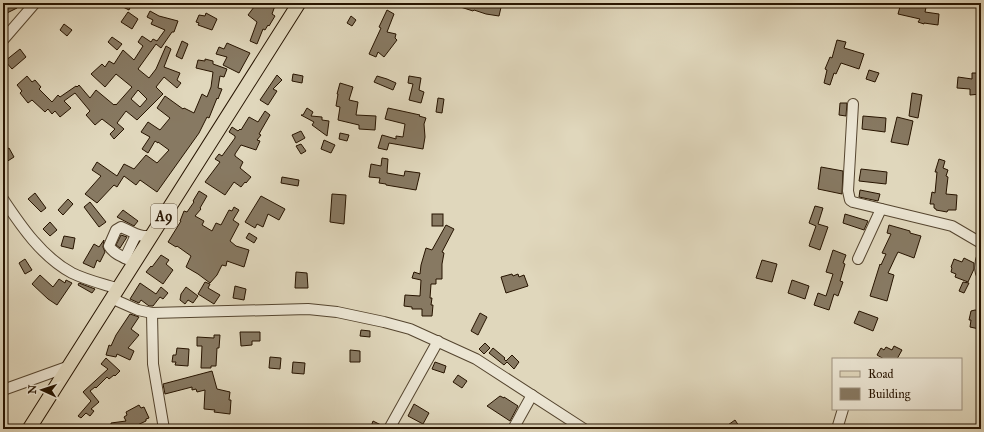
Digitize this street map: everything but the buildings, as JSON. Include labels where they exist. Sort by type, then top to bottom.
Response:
[{"type":"main road","name":"A9","points":[[29,429],[67,367],[116,294],[130,260],[153,235],[299,3]]},
{"type":"street","points":[[3,40],[35,3]]},
{"type":"street","points":[[853,104],[848,196],[850,200],[952,226],[981,244]]},
{"type":"street","points":[[3,199],[20,224],[48,256],[62,268],[116,294],[138,310],[152,313],[308,309],[337,312],[384,322],[410,329],[476,359],[584,429]]},
{"type":"street","points":[[858,260],[881,209]]},
{"type":"street","points":[[136,235],[130,260],[114,253],[109,246],[116,230],[121,228],[136,235],[153,235]]},
{"type":"street","points":[[981,260],[981,273]]},
{"type":"street","points":[[152,313],[153,364],[164,429]]},
{"type":"street","points":[[389,429],[438,341]]},
{"type":"street","points":[[3,390],[67,367]]},
{"type":"street","points":[[514,429],[532,395]]},
{"type":"street","points":[[837,429],[843,410]]}]
